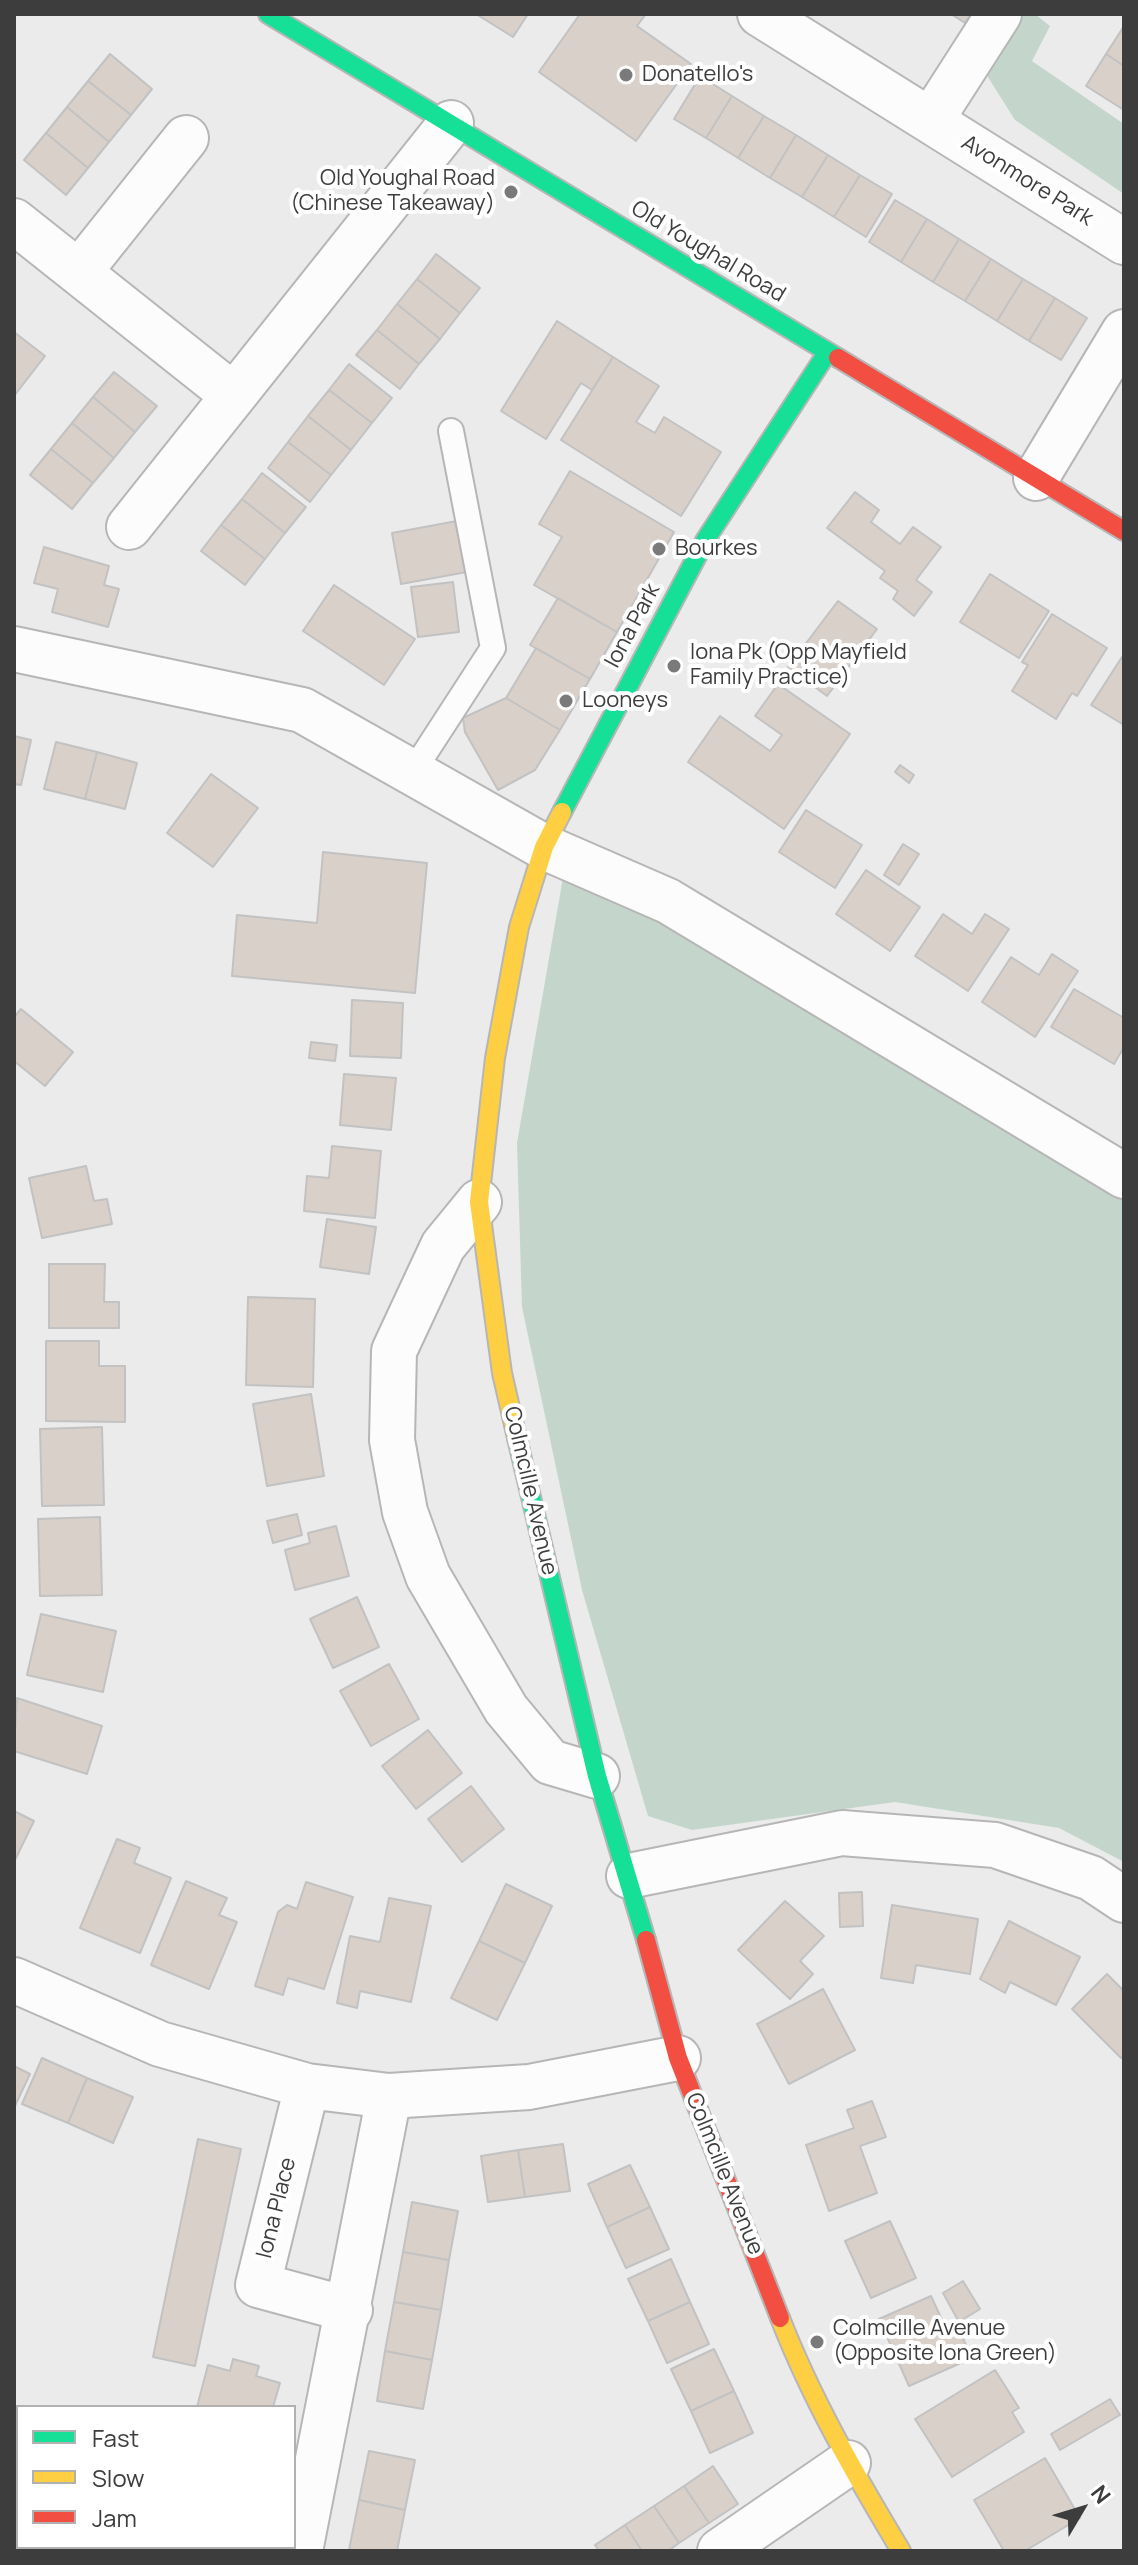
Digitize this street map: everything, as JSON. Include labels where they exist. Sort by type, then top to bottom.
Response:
[{"type":"street","name":"Old Youghal Road","points":[[268,14],[1124,531]]},
{"type":"street","name":"Avonmore Park","points":[[760,14],[1124,242]]},
{"type":"street","points":[[931,120],[999,14]]},
{"type":"street","points":[[129,527],[451,123]]},
{"type":"street","points":[[79,272],[186,138]]},
{"type":"street","points":[[14,221],[233,395]]},
{"type":"street","points":[[1036,478],[1124,332]]},
{"type":"street","name":"Iona Park","points":[[544,847],[706,539],[827,353]]},
{"type":"street","points":[[14,649],[302,710],[544,847],[668,901],[1124,1176]]},
{"type":"street","name":"Colmcille Avenue","points":[[544,847],[519,927],[495,1058],[479,1202],[502,1373],[597,1776],[629,1876],[678,2058],[795,2357],[848,2463],[901,2551]]},
{"type":"street","points":[[479,1202],[443,1246],[415,1299],[394,1351],[392,1440],[405,1512],[428,1576],[506,1709],[550,1762],[597,1776]]},
{"type":"street","points":[[629,1876],[842,1833],[995,1845],[1091,1878],[1124,1900]]},
{"type":"street","points":[[14,1980],[160,2044],[307,2086],[389,2096],[529,2087],[604,2075],[678,2058]]},
{"type":"street","name":"Iona Place","points":[[307,2086],[258,2285],[350,2310]]},
{"type":"street","points":[[300,2551],[350,2310],[389,2096]]},
{"type":"street","points":[[720,2551],[848,2463]]},
{"type":"lane","points":[[412,773],[493,648],[451,431]]},
{"type":"green space","points":[[1021,14],[1035,14],[1050,26],[1032,61],[1124,124],[1124,194],[1015,120],[986,74]]},
{"type":"green space","points":[[565,866],[1035,1135],[1124,1198],[1124,1862],[1059,1828],[895,1802],[692,1830],[648,1816],[582,1590],[522,1307],[517,1143]]},
{"type":"building","points":[[476,14],[528,14],[513,37]]},
{"type":"building","points":[[580,14],[646,14],[637,26],[691,64],[636,141],[539,72]]},
{"type":"building","points":[[951,14],[971,14],[965,23]]},
{"type":"building","points":[[1124,26],[1124,66],[1106,54]]},
{"type":"building","points":[[110,54],[152,89],[131,115],[88,81]]},
{"type":"building","points":[[1106,54],[1124,66],[1124,110],[1086,86]]},
{"type":"building","points":[[700,76],[732,96],[706,138],[674,119]]},
{"type":"building","points":[[88,81],[131,115],[109,142],[67,107]]},
{"type":"building","points":[[732,96],[764,116],[738,158],[706,138]]},
{"type":"building","points":[[67,107],[109,142],[88,168],[46,133]]},
{"type":"building","points":[[764,116],[796,135],[770,178],[738,158]]},
{"type":"building","points":[[46,133],[88,168],[66,195],[24,160]]},
{"type":"building","points":[[796,135],[828,155],[802,197],[770,178]]},
{"type":"building","points":[[828,155],[860,175],[834,217],[802,197]]},
{"type":"building","points":[[860,175],[892,194],[866,237],[834,217]]},
{"type":"building","points":[[895,200],[927,219],[901,262],[869,242]]},
{"type":"building","points":[[927,219],[959,239],[933,282],[901,262]]},
{"type":"building","points":[[959,239],[991,259],[965,301],[933,282]]},
{"type":"building","points":[[436,254],[480,288],[460,313],[417,279]]},
{"type":"building","points":[[991,259],[1023,279],[997,321],[965,301]]},
{"type":"building","points":[[417,279],[460,313],[440,339],[397,304]]},
{"type":"building","points":[[1023,279],[1055,298],[1029,341],[997,321]]},
{"type":"building","points":[[1055,298],[1087,318],[1061,360],[1029,341]]},
{"type":"building","points":[[397,304],[440,339],[419,364],[377,330]]},
{"type":"building","points":[[557,321],[613,357],[592,390],[581,383],[546,439],[501,411]]},
{"type":"building","points":[[377,330],[419,364],[400,389],[356,355]]},
{"type":"building","points":[[14,332],[45,356],[14,396]]},
{"type":"building","points":[[613,357],[659,386],[636,422],[655,433],[664,417],[721,452],[681,516],[561,440]]},
{"type":"building","points":[[349,364],[392,398],[372,423],[329,390]]},
{"type":"building","points":[[114,372],[157,406],[135,432],[93,397]]},
{"type":"building","points":[[329,390],[372,423],[351,450],[308,416]]},
{"type":"building","points":[[93,397],[135,432],[114,458],[72,423]]},
{"type":"building","points":[[308,416],[351,450],[331,475],[288,442]]},
{"type":"building","points":[[72,423],[114,458],[93,483],[51,449]]},
{"type":"building","points":[[288,442],[331,475],[310,502],[268,468]]},
{"type":"building","points":[[51,449],[93,483],[72,509],[30,475]]},
{"type":"building","points":[[570,471],[674,532],[617,632],[534,585],[562,537],[539,524]]},
{"type":"building","points":[[262,473],[306,507],[285,533],[242,499]]},
{"type":"building","points":[[855,492],[879,510],[871,522],[900,544],[913,527],[941,547],[916,580],[932,592],[914,616],[893,599],[898,591],[880,578],[885,571],[827,528]]},
{"type":"building","points":[[242,499],[285,533],[265,559],[221,525]]},
{"type":"building","points":[[457,521],[467,572],[401,584],[392,533]]},
{"type":"building","points":[[221,525],[265,559],[245,585],[201,551]]},
{"type":"building","points":[[44,547],[109,566],[104,585],[119,589],[108,627],[52,612],[58,589],[34,583]]},
{"type":"building","points":[[990,574],[1049,611],[1019,658],[960,622]]},
{"type":"building","points":[[453,582],[459,632],[418,637],[411,587]]},
{"type":"building","points":[[334,585],[415,639],[384,685],[303,631]]},
{"type":"building","points":[[558,598],[617,632],[590,679],[530,645]]},
{"type":"building","points":[[838,601],[877,629],[827,696],[788,667]]},
{"type":"building","points":[[1052,614],[1107,648],[1077,696],[1072,693],[1056,719],[1012,691],[1028,665],[1022,662]]},
{"type":"building","points":[[536,648],[590,679],[560,730],[506,698]]},
{"type":"building","points":[[1124,658],[1124,725],[1091,705]]},
{"type":"building","points":[[778,684],[850,734],[784,829],[688,762],[720,716],[770,751],[782,735],[755,716]]},
{"type":"building","points":[[506,698],[560,730],[535,770],[498,790],[465,732],[463,718]]},
{"type":"building","points":[[14,736],[31,740],[21,785],[14,784]]},
{"type":"building","points":[[56,742],[97,752],[85,799],[44,789]]},
{"type":"building","points":[[97,752],[137,763],[125,809],[85,799]]},
{"type":"building","points":[[900,765],[914,775],[909,783],[895,772]]},
{"type":"building","points":[[211,774],[258,808],[213,867],[167,833]]},
{"type":"building","points":[[806,810],[862,845],[835,888],[779,852]]},
{"type":"building","points":[[903,844],[919,854],[899,885],[884,875]]},
{"type":"building","points":[[323,852],[427,863],[415,993],[232,976],[237,915],[317,923]]},
{"type":"building","points":[[866,870],[920,907],[890,951],[836,914]]},
{"type":"building","points":[[943,914],[972,934],[985,914],[1009,929],[968,991],[915,956]]},
{"type":"building","points":[[1052,954],[1078,971],[1035,1037],[982,1002],[1011,957],[1039,975]]},
{"type":"building","points":[[1074,989],[1124,1018],[1124,1047],[1114,1064],[1051,1027]]},
{"type":"building","points":[[352,1000],[403,1003],[401,1058],[350,1056]]},
{"type":"building","points":[[21,1009],[73,1052],[45,1086],[14,1061],[14,1017]]},
{"type":"building","points":[[311,1042],[337,1045],[335,1061],[309,1058]]},
{"type":"building","points":[[344,1074],[396,1078],[391,1130],[340,1125]]},
{"type":"building","points":[[332,1146],[381,1151],[375,1218],[304,1211],[307,1176],[329,1178]]},
{"type":"building","points":[[86,1166],[94,1201],[107,1199],[112,1224],[42,1238],[29,1178]]},
{"type":"building","points":[[327,1219],[376,1227],[369,1274],[320,1267]]},
{"type":"building","points":[[49,1264],[105,1264],[104,1302],[119,1302],[119,1328],[49,1328]]},
{"type":"building","points":[[248,1297],[315,1299],[313,1387],[246,1385]]},
{"type":"building","points":[[46,1341],[99,1341],[99,1366],[125,1366],[125,1422],[46,1421]]},
{"type":"building","points":[[311,1394],[324,1476],[267,1486],[253,1404]]},
{"type":"building","points":[[102,1427],[104,1505],[42,1506],[40,1429]]},
{"type":"building","points":[[297,1514],[302,1535],[273,1543],[267,1521]]},
{"type":"building","points":[[100,1517],[102,1595],[40,1596],[38,1519]]},
{"type":"building","points":[[336,1526],[349,1576],[295,1590],[285,1550],[310,1543],[308,1533]]},
{"type":"building","points":[[357,1597],[379,1647],[333,1668],[310,1619]]},
{"type":"building","points":[[41,1614],[116,1631],[103,1692],[27,1675]]},
{"type":"building","points":[[389,1664],[419,1719],[371,1746],[340,1691]]},
{"type":"building","points":[[17,1698],[102,1726],[87,1774],[14,1751]]},
{"type":"building","points":[[428,1730],[462,1773],[416,1809],[382,1766]]},
{"type":"building","points":[[471,1786],[504,1829],[462,1862],[428,1819]]},
{"type":"building","points":[[14,1811],[34,1821],[14,1862]]},
{"type":"building","points":[[117,1839],[140,1848],[134,1863],[171,1878],[140,1953],[80,1928]]},
{"type":"building","points":[[186,1881],[227,1898],[219,1915],[237,1922],[209,1989],[151,1965]]},
{"type":"building","points":[[306,1882],[353,1897],[324,1989],[288,1978],[283,1995],[255,1986],[278,1912],[287,1905],[297,1909]]},
{"type":"building","points":[[506,1884],[552,1906],[525,1963],[479,1941]]},
{"type":"building","points":[[862,1892],[863,1926],[840,1927],[839,1893]]},
{"type":"building","points":[[389,1898],[431,1906],[411,2002],[360,1991],[357,2008],[337,2003],[350,1936],[380,1942]]},
{"type":"building","points":[[785,1901],[824,1936],[800,1961],[813,1974],[790,1999],[738,1950]]},
{"type":"building","points":[[892,1905],[978,1919],[970,1974],[916,1965],[913,1983],[881,1978]]},
{"type":"building","points":[[1009,1921],[1080,1957],[1056,2005],[1010,1982],[1005,1993],[980,1979]]},
{"type":"building","points":[[479,1941],[525,1963],[497,2020],[451,1998]]},
{"type":"building","points":[[1107,1974],[1124,1991],[1124,2055],[1121,2058],[1072,2009]]},
{"type":"building","points":[[823,1989],[855,2050],[789,2084],[757,2024]]},
{"type":"building","points":[[42,2058],[87,2078],[68,2123],[22,2104]]},
{"type":"building","points":[[14,2066],[30,2074],[14,2108]]},
{"type":"building","points":[[87,2078],[133,2097],[113,2143],[68,2123]]},
{"type":"building","points":[[872,2101],[886,2137],[860,2146],[877,2193],[829,2211],[806,2145],[854,2128],[847,2110]]},
{"type":"building","points":[[198,2139],[241,2149],[195,2366],[153,2357]]},
{"type":"building","points":[[563,2144],[570,2191],[525,2197],[518,2150]]},
{"type":"building","points":[[518,2150],[525,2197],[488,2202],[481,2156]]},
{"type":"building","points":[[630,2165],[650,2207],[607,2227],[588,2184]]},
{"type":"building","points":[[412,2202],[458,2211],[449,2260],[403,2252]]},
{"type":"building","points":[[650,2207],[669,2249],[626,2268],[607,2227]]},
{"type":"building","points":[[890,2221],[916,2278],[871,2298],[845,2241]]},
{"type":"building","points":[[403,2252],[449,2260],[441,2310],[394,2302]]},
{"type":"building","points":[[671,2259],[690,2302],[648,2321],[628,2279]]},
{"type":"building","points":[[963,2281],[980,2309],[959,2322],[943,2293]]},
{"type":"building","points":[[931,2296],[950,2337],[960,2332],[972,2358],[909,2386],[879,2319]]},
{"type":"building","points":[[394,2302],[441,2310],[432,2360],[385,2351]]},
{"type":"building","points":[[690,2302],[709,2344],[667,2363],[648,2321]]},
{"type":"building","points":[[714,2349],[734,2391],[691,2411],[671,2369]]},
{"type":"building","points":[[385,2351],[432,2360],[423,2409],[377,2401]]},
{"type":"building","points":[[233,2359],[259,2366],[256,2376],[280,2383],[274,2405],[198,2405],[208,2365],[230,2371]]},
{"type":"building","points":[[995,2370],[1019,2408],[1012,2412],[1024,2432],[952,2477],[915,2419]]},
{"type":"building","points":[[734,2391],[753,2433],[710,2453],[691,2411]]},
{"type":"building","points":[[1110,2399],[1120,2415],[1060,2450],[1051,2434]]},
{"type":"building","points":[[369,2451],[415,2460],[405,2510],[359,2500]]},
{"type":"building","points":[[1045,2458],[1080,2518],[1025,2551],[1004,2551],[974,2500]]},
{"type":"building","points":[[713,2466],[738,2504],[709,2523],[684,2486]]},
{"type":"building","points":[[684,2486],[709,2523],[679,2543],[654,2506]]},
{"type":"building","points":[[359,2500],[405,2510],[397,2551],[349,2550]]},
{"type":"building","points":[[654,2506],[679,2543],[668,2551],[642,2551],[625,2525]]},
{"type":"building","points":[[625,2525],[642,2551],[599,2551],[595,2545]]},
{"type":"building","points":[[81,2549],[136,2549],[135,2551]]},
{"type":"building","points":[[182,2549],[248,2549],[247,2551]]},
{"type":"traffic: fast","points":[[268,14],[838,358]]},
{"type":"traffic: fast","points":[[562,812],[706,539],[827,353]]},
{"type":"traffic: fast","points":[[517,1438],[597,1776],[646,1940]]},
{"type":"traffic: slow","points":[[517,1438],[502,1373],[479,1202],[495,1058],[519,927],[544,847],[562,812]]},
{"type":"traffic: slow","points":[[780,2318],[820,2408],[901,2551]]},
{"type":"traffic: jam","points":[[838,358],[1124,531]]},
{"type":"traffic: jam","points":[[646,1940],[678,2058],[780,2318]]},
{"type":"place","name":"Donatello's","points":[[626,75]]},
{"type":"place","name":"Old Youghal Road (Chinese Takeaway)","points":[[511,192]]},
{"type":"place","name":"Bourkes","points":[[659,549]]},
{"type":"place","name":"Iona Pk (Opp Mayfield Family Practice)","points":[[674,666]]},
{"type":"place","name":"Looneys","points":[[566,701]]},
{"type":"place","name":"Colmcille Avenue (Opposite Iona Green)","points":[[817,2342]]}]
